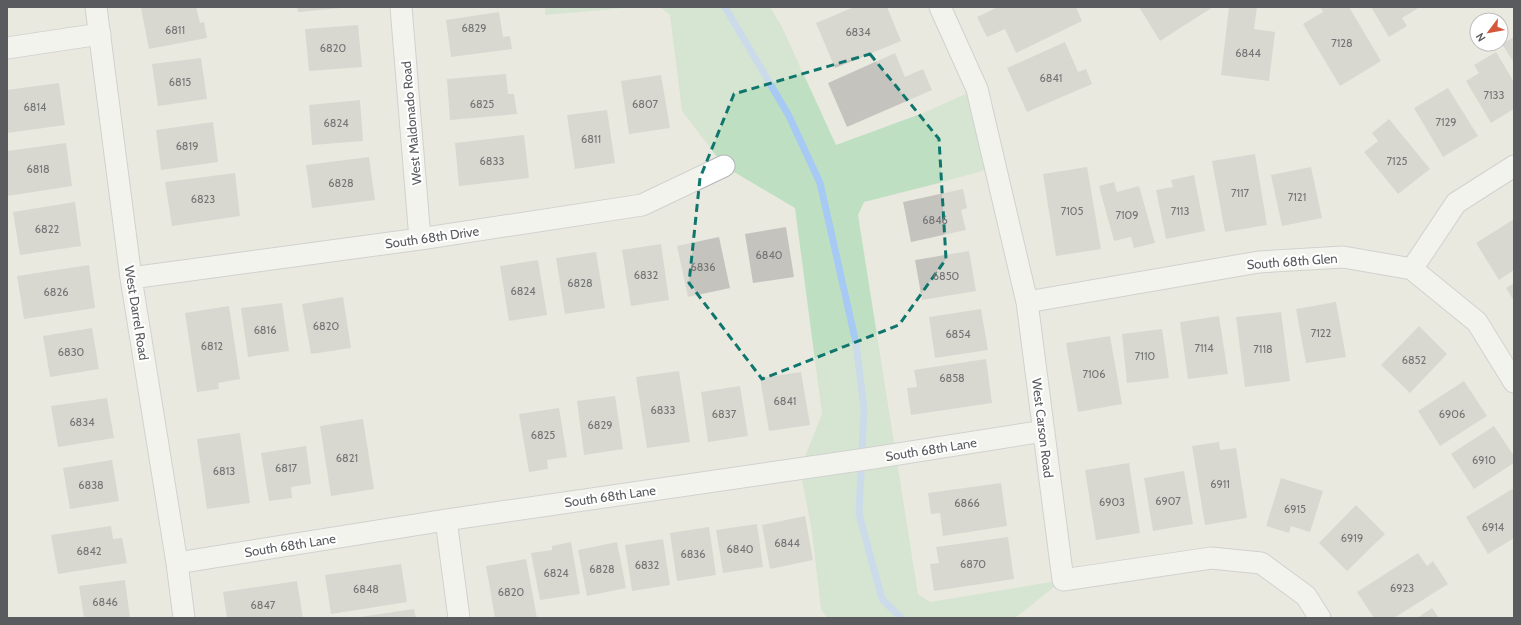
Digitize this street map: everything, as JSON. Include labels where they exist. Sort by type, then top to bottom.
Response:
[{"type":"street","name":"West Darrel Road","points":[[96,7],[131,278],[177,563],[184,618]]},
{"type":"street","name":"West Maldonado Road","points":[[401,7],[420,239]]},
{"type":"street","name":"West Carson Road","points":[[940,7],[977,89],[1027,302],[1063,580],[1211,558],[1261,562],[1306,596],[1320,618]]},
{"type":"street","points":[[7,48],[100,34]]},
{"type":"street","name":"South 68th Drive","points":[[131,278],[420,239],[642,205],[724,166]]},
{"type":"street","points":[[1514,166],[1456,203],[1412,269],[1477,322],[1514,382]]},
{"type":"street","name":"South 68th Glen","points":[[1027,302],[1259,262],[1343,257],[1412,269]]},
{"type":"street","name":"South 68th Lane","points":[[177,563],[446,520],[873,458],[1044,431]]},
{"type":"street","points":[[446,520],[459,618]]},
{"type":"highlighted area","points":[[870,54],[939,139],[946,259],[899,325],[762,379],[689,283],[700,178],[734,94]]},
{"type":"green space","points":[[545,7],[637,7],[545,15]]},
{"type":"green space","points":[[660,7],[770,7],[782,27],[836,145],[923,113],[977,89],[996,167],[864,202],[858,215],[918,594],[930,602],[1063,580],[1015,618],[827,618],[821,609],[812,532],[800,469],[822,414],[795,208],[724,166],[682,111],[670,15]]},
{"type":"building","points":[[196,7],[200,23],[204,22],[207,38],[149,49],[141,8]]},
{"type":"building","points":[[297,7],[341,7],[341,8],[298,12]]},
{"type":"building","points":[[854,7],[887,7],[901,41],[835,68],[816,23]]},
{"type":"building","points":[[998,7],[1076,7],[1082,21],[1016,53],[1005,29],[987,37],[977,17]]},
{"type":"building","points":[[1139,7],[1213,7],[1160,41]]},
{"type":"building","points":[[1229,7],[1257,7],[1254,29],[1275,32],[1269,81],[1221,75]]},
{"type":"building","points":[[1320,7],[1349,7],[1381,61],[1340,86],[1303,24],[1323,12]]},
{"type":"building","points":[[1371,7],[1420,7],[1402,18],[1407,26],[1389,37]]},
{"type":"building","points":[[499,12],[503,37],[510,36],[512,49],[451,57],[446,20]]},
{"type":"building","points":[[358,25],[362,67],[309,71],[305,29]]},
{"type":"building","points":[[1514,37],[1514,63],[1507,52],[1509,52],[1509,40]]},
{"type":"building","points":[[1065,42],[1078,72],[1086,69],[1092,84],[1027,112],[1007,68]]},
{"type":"building","points":[[1496,52],[1514,82],[1514,109],[1491,123],[1466,81],[1479,73],[1474,65]]},
{"type":"building","points":[[895,53],[905,77],[923,69],[932,90],[847,127],[828,83]]},
{"type":"building","points":[[201,58],[207,99],[158,106],[152,64]]},
{"type":"building","points":[[506,74],[508,94],[514,94],[517,114],[450,120],[447,79]]},
{"type":"building","points":[[661,75],[670,128],[629,134],[621,81]]},
{"type":"building","points":[[59,83],[65,125],[7,133],[7,90]]},
{"type":"building","points":[[1448,88],[1478,136],[1443,157],[1414,108]]},
{"type":"building","points":[[360,100],[363,141],[312,145],[309,105]]},
{"type":"building","points":[[607,110],[615,163],[575,169],[567,115]]},
{"type":"building","points":[[1389,119],[1430,169],[1398,194],[1364,152],[1378,141],[1372,133]]},
{"type":"building","points":[[213,122],[218,162],[161,170],[156,130]]},
{"type":"building","points":[[524,135],[529,178],[459,186],[455,143]]},
{"type":"building","points":[[66,143],[72,186],[7,196],[7,151]]},
{"type":"building","points":[[1255,154],[1267,225],[1225,232],[1212,161]]},
{"type":"building","points":[[369,157],[375,200],[312,208],[306,165]]},
{"type":"building","points":[[1087,167],[1101,249],[1056,256],[1043,174]]},
{"type":"building","points":[[1311,167],[1322,218],[1282,226],[1271,175]]},
{"type":"building","points":[[235,173],[240,216],[172,226],[165,182]]},
{"type":"building","points":[[1194,175],[1205,231],[1166,239],[1156,190],[1173,187],[1171,180]]},
{"type":"building","points":[[1114,182],[1117,192],[1139,186],[1155,243],[1134,248],[1131,237],[1114,241],[1099,186]]},
{"type":"building","points":[[963,189],[967,208],[961,210],[966,230],[911,242],[903,202]]},
{"type":"building","points":[[75,202],[81,246],[20,255],[13,212]]},
{"type":"building","points":[[1514,219],[1514,270],[1499,280],[1476,243]]},
{"type":"building","points":[[786,227],[794,277],[753,283],[745,234]]},
{"type":"building","points":[[719,237],[730,288],[688,297],[677,246]]},
{"type":"building","points":[[661,244],[669,300],[631,306],[622,250]]},
{"type":"building","points":[[969,251],[976,291],[922,300],[915,260]]},
{"type":"building","points":[[596,252],[605,308],[565,314],[556,258]]},
{"type":"building","points":[[538,260],[547,315],[509,321],[500,266]]},
{"type":"building","points":[[89,265],[95,308],[24,319],[17,276]]},
{"type":"building","points":[[1514,283],[1514,301],[1506,288]]},
{"type":"building","points":[[343,297],[351,348],[311,354],[302,304]]},
{"type":"building","points":[[1336,302],[1346,357],[1306,363],[1296,309]]},
{"type":"building","points":[[282,303],[289,351],[248,357],[241,308]]},
{"type":"building","points":[[229,306],[240,379],[218,383],[219,389],[197,392],[185,313]]},
{"type":"building","points":[[981,309],[988,350],[935,358],[929,317]]},
{"type":"building","points":[[1281,312],[1290,381],[1245,387],[1236,317]]},
{"type":"building","points":[[1219,316],[1228,374],[1188,379],[1180,322]]},
{"type":"building","points":[[1419,326],[1447,354],[1410,393],[1381,365]]},
{"type":"building","points":[[92,328],[99,369],[50,377],[43,336]]},
{"type":"building","points":[[1162,329],[1169,378],[1127,383],[1122,334]]},
{"type":"building","points":[[1110,336],[1122,404],[1078,412],[1066,343]]},
{"type":"building","points":[[986,359],[992,403],[911,415],[907,388],[917,387],[914,370]]},
{"type":"building","points":[[679,371],[690,442],[647,448],[636,377]]},
{"type":"building","points":[[801,372],[810,425],[769,431],[760,378]]},
{"type":"building","points":[[1464,381],[1487,416],[1440,446],[1418,411]]},
{"type":"building","points":[[740,386],[748,436],[708,442],[701,392]]},
{"type":"building","points":[[615,396],[623,449],[584,455],[577,401]]},
{"type":"building","points":[[107,398],[114,438],[58,447],[51,406]]},
{"type":"building","points":[[559,408],[567,457],[547,460],[548,469],[529,472],[519,414]]},
{"type":"building","points":[[363,419],[374,489],[331,496],[320,426]]},
{"type":"building","points":[[1494,426],[1514,456],[1514,463],[1474,489],[1451,454]]},
{"type":"building","points":[[240,433],[250,503],[207,509],[197,439]]},
{"type":"building","points":[[1219,442],[1220,450],[1236,448],[1247,518],[1205,525],[1192,446]]},
{"type":"building","points":[[306,446],[311,484],[291,487],[292,498],[269,501],[261,453]]},
{"type":"building","points":[[112,460],[119,501],[70,509],[63,468]]},
{"type":"building","points":[[1129,463],[1140,533],[1096,540],[1085,470]]},
{"type":"building","points":[[1184,471],[1193,524],[1153,531],[1144,478]]},
{"type":"building","points":[[1281,478],[1323,491],[1310,532],[1291,526],[1289,533],[1266,526]]},
{"type":"building","points":[[1001,483],[1007,526],[943,536],[940,513],[931,514],[928,493]]},
{"type":"building","points":[[1514,488],[1514,538],[1488,554],[1466,517]]},
{"type":"building","points":[[1356,505],[1385,534],[1347,571],[1319,543]]},
{"type":"building","points":[[805,516],[813,560],[770,569],[762,525]]},
{"type":"building","points":[[757,524],[763,567],[723,573],[716,530]]},
{"type":"building","points":[[111,526],[113,539],[122,538],[127,563],[58,574],[51,535]]},
{"type":"building","points":[[709,527],[716,575],[677,581],[670,533]]},
{"type":"building","points":[[1008,537],[1014,579],[934,591],[930,564],[939,563],[936,547]]},
{"type":"building","points":[[663,539],[670,585],[632,591],[625,545]]},
{"type":"building","points":[[571,542],[580,594],[540,600],[531,553],[552,550],[552,546]]},
{"type":"building","points":[[617,542],[626,588],[587,596],[578,550]]},
{"type":"building","points":[[1418,553],[1427,566],[1433,561],[1448,584],[1394,618],[1374,618],[1357,592]]},
{"type":"building","points":[[526,559],[537,618],[495,618],[486,566]]},
{"type":"building","points":[[401,564],[407,602],[331,614],[325,575]]},
{"type":"building","points":[[125,580],[130,618],[84,618],[79,586]]},
{"type":"building","points":[[297,581],[303,618],[227,618],[223,592]]},
{"type":"building","points":[[1432,608],[1439,618],[1417,618]]},
{"type":"building","points":[[414,609],[416,618],[360,618],[360,617]]},
{"type":"waterway","points":[[725,7],[789,116],[820,183],[856,343],[864,409],[859,514],[882,599],[901,618]]}]
